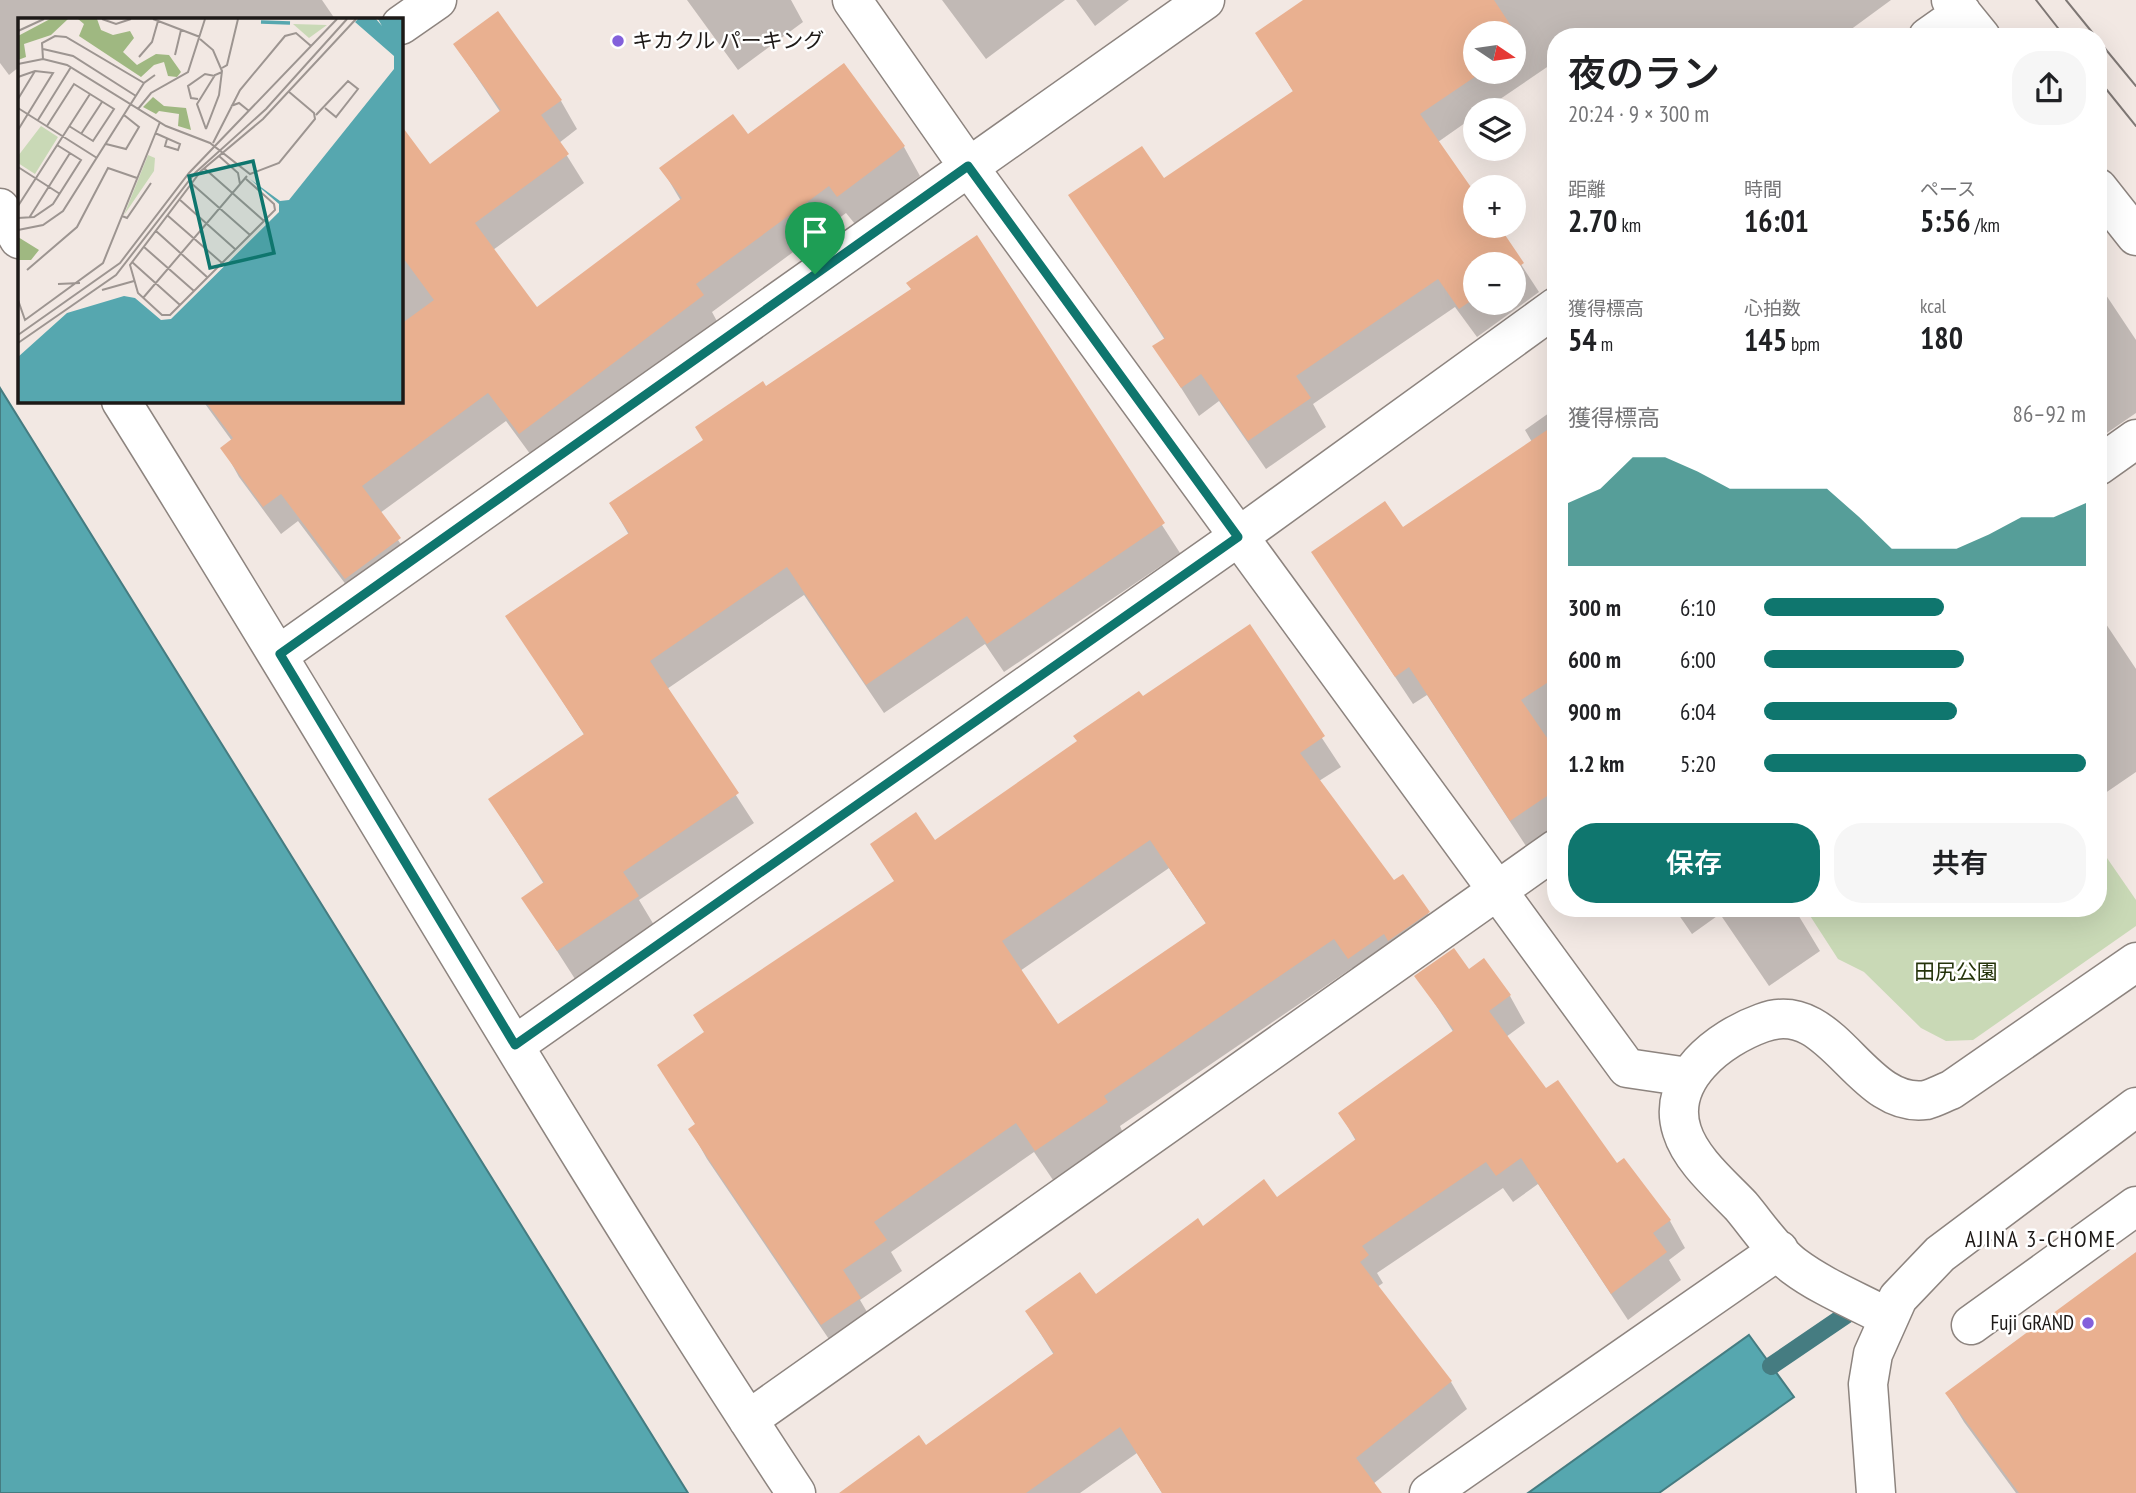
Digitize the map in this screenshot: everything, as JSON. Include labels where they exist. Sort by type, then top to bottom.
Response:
[{"type":"street","points":[[402,24],[437,0]]},
{"type":"street","points":[[852,0],[968,166],[1495,891],[1627,1068],[1688,1077]]},
{"type":"street","points":[[280,654],[1205,0]]},
{"type":"street","points":[[1943,28],[1964,16]]},
{"type":"street","points":[[2107,199],[2136,236]]},
{"type":"street","points":[[0,208],[18,237]]},
{"type":"street","points":[[515,1045],[1238,537],[1547,314]]},
{"type":"street","points":[[122,402],[280,654],[515,1045],[796,1493]]},
{"type":"street","points":[[2107,460],[2136,439]]},
{"type":"street","points":[[748,1420],[1547,855]]},
{"type":"street","points":[[1887,1317],[1792,1265],[1696,1156],[1682,1131],[1679,1103],[1688,1077],[1707,1055],[1743,1030],[1771,1019],[1801,1021],[1826,1036],[1877,1084],[1899,1097],[1927,1100],[1951,1090],[2136,962]]},
{"type":"street","points":[[1876,1493],[1868,1384],[1873,1354],[1887,1317],[1898,1298],[1917,1274],[1940,1254],[2136,1107]]},
{"type":"street","points":[[1971,1325],[2136,1206]]},
{"type":"street","points":[[1429,1493],[1779,1250]]},
{"type":"green space","name":"田尻公園","points":[[2107,858],[2136,900],[2136,926],[1973,1040],[1946,1041],[1921,1028],[1864,972],[1838,959],[1811,917],[2107,917]]},
{"type":"water","points":[[0,388],[688,1493],[0,1493]]},
{"type":"water","points":[[1749,1335],[1794,1397],[1659,1493],[1528,1493]]},
{"type":"building","points":[[1303,0],[1494,0],[1508,21],[1463,21],[1464,84],[1420,114],[1463,176],[1463,238],[1507,238],[1517,252],[1463,252],[1463,306],[1459,309],[1438,279],[1296,376],[1311,398],[1248,441],[1201,374],[1181,388],[1152,346],[1165,338],[1068,195],[1142,146],[1164,178],[1293,91],[1255,33]]},
{"type":"building","points":[[498,11],[562,100],[541,115],[569,154],[475,223],[537,307],[682,198],[659,168],[733,114],[748,134],[844,63],[905,146],[837,197],[829,186],[696,284],[704,295],[519,434],[488,393],[362,486],[401,538],[345,579],[281,494],[263,507],[220,448],[233,438],[206,402],[402,402],[402,323],[434,300],[402,256],[402,126],[430,164],[501,110],[453,44]]},
{"type":"building","points":[[977,235],[1165,523],[987,644],[967,616],[866,685],[787,567],[650,661],[739,793],[623,872],[639,896],[557,951],[521,898],[544,882],[488,799],[584,734],[505,616],[629,533],[609,503],[703,440],[695,427],[763,381],[766,386],[911,289],[906,283]]},
{"type":"building","points":[[1547,430],[1547,683],[1521,700],[1547,738],[1547,796],[1510,821],[1409,667],[1395,677],[1311,552],[1385,501],[1403,527]]},
{"type":"building","points":[[1250,624],[1325,736],[1300,753],[1394,880],[1403,874],[1430,912],[1388,941],[1384,934],[1348,959],[1334,939],[1104,1096],[1108,1102],[1035,1151],[1016,1123],[874,1222],[887,1240],[843,1270],[861,1298],[821,1325],[688,1129],[695,1124],[657,1065],[704,1032],[693,1015],[894,881],[870,844],[916,812],[935,840],[1077,741],[1073,736],[1139,691],[1143,696]],"holes":[[[1150,840],[1206,923],[1058,1024],[1002,941]]]},
{"type":"building","points":[[1454,948],[1469,969],[1484,958],[1511,995],[1489,1011],[1546,1088],[1558,1080],[1617,1163],[1624,1158],[1671,1220],[1653,1233],[1667,1252],[1611,1294],[1521,1158],[1496,1176],[1486,1162],[1362,1246],[1369,1255],[1360,1262],[1452,1381],[1356,1458],[1382,1493],[1162,1493],[1120,1427],[1026,1493],[839,1493],[919,1435],[926,1445],[1054,1353],[1025,1311],[1080,1272],[1096,1294],[1198,1218],[1203,1226],[1264,1179],[1277,1197],[1356,1139],[1338,1113],[1454,1030],[1414,976]]},
{"type":"building","name":"Fuji GRAND","points":[[2136,1252],[2136,1493],[2019,1493],[1945,1393]]},
{"type":"waterway","points":[[1771,1366],[1862,1304]]},
{"type":"tram line","points":[[2036,0],[2058,28]]},
{"type":"tram line","points":[[2066,0],[2089,28]]},
{"type":"tram line","points":[[2107,51],[2136,86]]},
{"type":"tram line","points":[[2107,90],[2136,126]]},
{"type":"place","name":"キカクル パーキング","points":[[618,41]]},
{"type":"place","name":"Fuji GRAND","points":[[2088,1323]]},
{"type":"district","name":"AJINA 3-CHOME","points":[[2041,1239]]},
{"type":"route","points":[[968,166],[1238,537],[515,1045],[280,654],[815,274],[968,166]]}]
